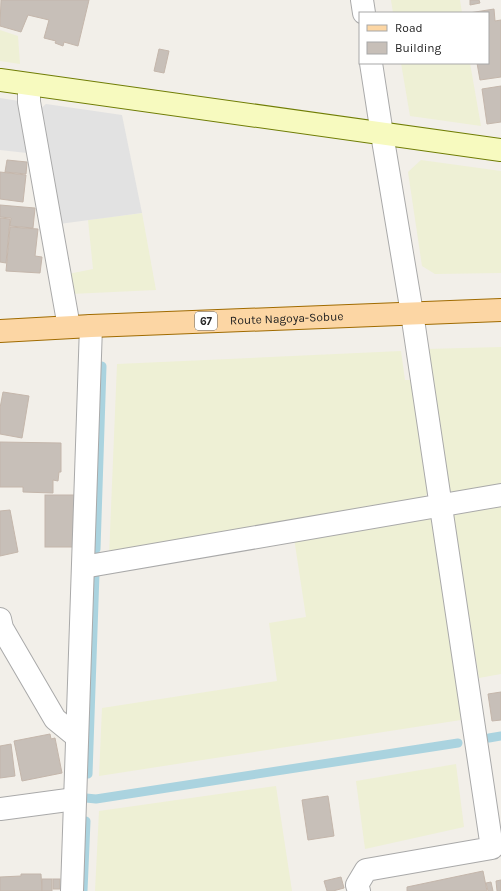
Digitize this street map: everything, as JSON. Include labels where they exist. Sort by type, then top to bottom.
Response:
[{"type":"main road","name":"Route Nagoya-Sobue","points":[[0,331],[501,310]]},
{"type":"street","points":[[362,0],[364,12]]},
{"type":"street","points":[[359,891],[358,885],[366,870],[492,848],[412,313],[371,64]]},
{"type":"street","points":[[0,80],[501,150]]},
{"type":"street","points":[[29,84],[29,102],[68,327]]},
{"type":"street","points":[[72,891],[91,326]]},
{"type":"street","points":[[83,567],[441,504],[501,495]]},
{"type":"street","points":[[0,619],[2,628],[55,719],[77,737]]},
{"type":"street","points":[[0,809],[75,799]]},
{"type":"green space","points":[[391,0],[460,0],[462,12],[393,12]]},
{"type":"green space","points":[[0,30],[18,36],[20,64],[0,61]]},
{"type":"green space","points":[[401,64],[470,64],[481,126],[410,116]]},
{"type":"green space","points":[[421,160],[501,171],[501,273],[435,274],[422,266],[408,172]]},
{"type":"green space","points":[[142,213],[156,290],[71,294],[68,274],[93,269],[88,220]]},
{"type":"green space","points":[[501,347],[501,488],[458,495],[447,489],[426,349]]},
{"type":"green space","points":[[401,351],[405,380],[411,380],[428,492],[424,498],[109,556],[117,364]]},
{"type":"green space","points":[[501,501],[501,674],[479,678],[453,516],[458,507]]},
{"type":"green space","points":[[427,514],[433,518],[461,720],[99,776],[102,708],[277,681],[269,623],[306,617],[294,538]]},
{"type":"green space","points":[[456,764],[464,827],[365,849],[356,781]]},
{"type":"green space","points":[[276,786],[292,891],[95,891],[99,811]]},
{"type":"shaded area","points":[[0,98],[19,101],[27,153],[0,150]]},
{"type":"shaded area","points":[[46,104],[122,115],[142,213],[59,224],[39,110]]},
{"type":"building","points":[[1,0],[89,0],[78,46],[64,42],[63,46],[55,43],[56,41],[44,38],[49,20],[28,15],[21,32],[0,26]]},
{"type":"building","points":[[470,0],[479,0],[480,3],[470,5]]},
{"type":"building","points":[[494,9],[495,21],[501,20],[501,77],[480,80],[477,64],[489,64],[489,12],[475,12]]},
{"type":"building","points":[[159,49],[169,51],[164,73],[154,71]]},
{"type":"building","points":[[501,86],[501,122],[487,124],[482,89]]},
{"type":"building","points":[[7,160],[27,162],[26,174],[5,172]]},
{"type":"building","points":[[0,172],[26,175],[23,202],[0,199]]},
{"type":"building","points":[[0,205],[35,208],[33,228],[10,226],[11,218],[0,217]]},
{"type":"building","points":[[0,218],[10,219],[6,263],[0,262]]},
{"type":"building","points":[[10,227],[38,229],[35,256],[42,257],[40,273],[6,271]]},
{"type":"building","points":[[3,392],[29,396],[22,438],[0,434],[0,408]]},
{"type":"building","points":[[0,442],[61,443],[61,472],[59,472],[58,481],[53,480],[53,493],[23,492],[23,487],[0,487]]},
{"type":"building","points":[[45,495],[76,495],[76,547],[45,547]]},
{"type":"building","points":[[10,510],[18,552],[0,556],[0,511]]},
{"type":"building","points":[[501,692],[501,720],[492,721],[488,694]]},
{"type":"building","points":[[50,734],[51,739],[55,738],[62,773],[22,781],[14,741]]},
{"type":"building","points":[[11,744],[15,776],[0,778],[0,746]]},
{"type":"building","points":[[328,796],[334,836],[308,840],[302,800]]},
{"type":"building","points":[[483,871],[487,891],[407,891],[407,887]]},
{"type":"building","points":[[21,874],[41,874],[42,891],[0,891],[0,877],[21,876]]},
{"type":"building","points":[[341,877],[344,888],[327,891],[324,881]]},
{"type":"building","points":[[42,879],[52,879],[52,891],[42,891]]},
{"type":"building","points":[[53,879],[60,879],[60,889],[53,889]]},
{"type":"building","points":[[501,880],[501,891],[497,891],[496,881]]},
{"type":"building","points":[[491,882],[493,891],[488,891],[486,883]]},
{"type":"waterway","points":[[96,549],[102,366]]},
{"type":"waterway","points":[[88,774],[95,573]]},
{"type":"waterway","points":[[489,738],[501,736]]},
{"type":"waterway","points":[[86,798],[96,799],[458,743]]},
{"type":"waterway","points":[[83,891],[86,821]]}]
